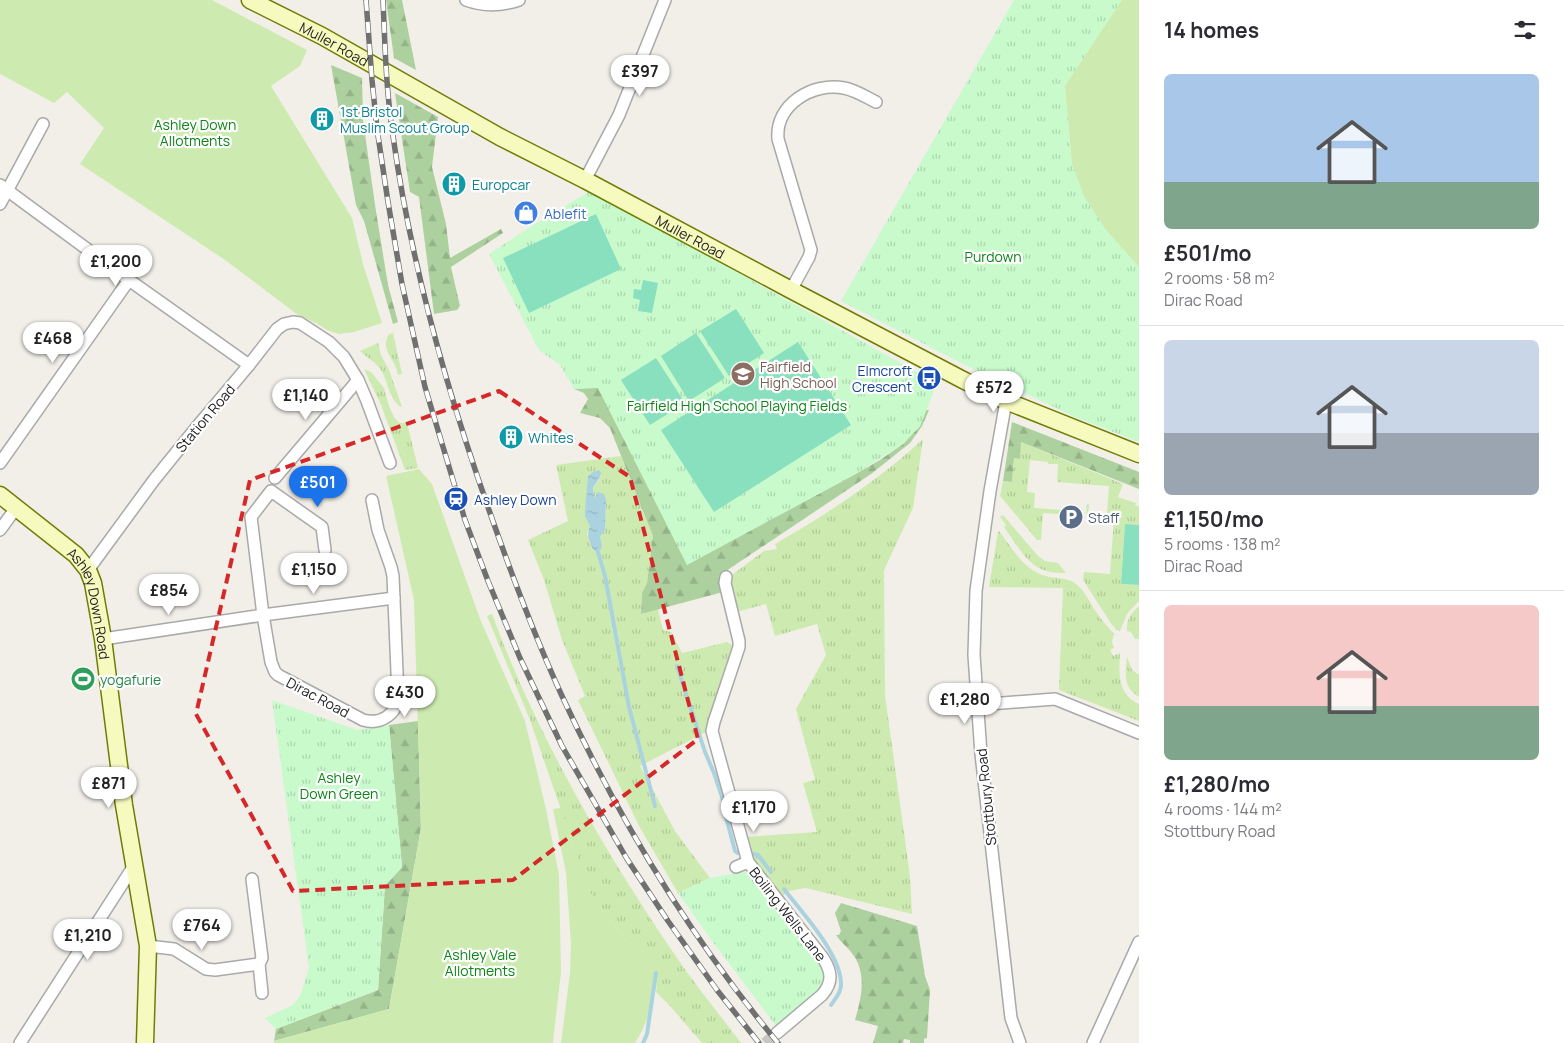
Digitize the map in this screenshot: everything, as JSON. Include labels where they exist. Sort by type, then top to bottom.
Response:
[{"type":"main road","name":"Muller Road","points":[[250,0],[344,48],[500,137],[585,180],[790,290],[1006,401],[1139,454]]},
{"type":"main road","name":"Ashley Down Road","points":[[0,495],[76,554],[88,570],[93,583],[103,639],[124,805],[148,946],[145,1043]]},
{"type":"street","points":[[466,0],[496,6],[519,0]]},
{"type":"street","points":[[585,180],[619,115],[665,0]]},
{"type":"street","points":[[790,290],[811,250],[778,140],[777,131],[782,114],[796,99],[816,89],[844,88],[876,102]]},
{"type":"street","points":[[0,204],[4,188],[43,124]]},
{"type":"street","points":[[4,188],[249,365]]},
{"type":"street","points":[[0,463],[129,280]]},
{"type":"street","name":"Station Road","points":[[88,570],[154,480],[249,365],[277,328],[284,324],[300,322],[329,342],[346,361],[358,380],[390,463]]},
{"type":"street","points":[[275,478],[358,380]]},
{"type":"street","name":"Stottbury Road","points":[[1006,401],[990,491],[976,591],[974,655],[977,705],[1011,1018],[1020,1043]]},
{"type":"street","name":"Dirac Road","points":[[325,550],[322,527],[271,491],[251,517],[263,615],[271,662],[276,673],[363,720],[374,722],[391,715],[397,701],[394,598],[391,567],[378,530],[372,500]]},
{"type":"street","points":[[0,530],[16,508]]},
{"type":"street","name":"Boiling Wells Lane","points":[[726,577],[725,583],[739,647],[712,731],[748,862],[823,958],[828,965],[830,973],[828,988],[822,995],[777,1033]]},
{"type":"street","points":[[103,639],[394,598]]},
{"type":"street","points":[[977,705],[1055,699],[1139,733]]},
{"type":"street","name":"Boiling Wells Lane","points":[[736,867],[748,862]]},
{"type":"street","points":[[20,1043],[135,864]]},
{"type":"street","points":[[252,879],[262,958],[259,964],[262,993]]},
{"type":"street","points":[[1093,1043],[1139,942]]},
{"type":"street","points":[[148,946],[174,949],[206,969],[215,970],[259,964]]},
{"type":"highlighted area","points":[[499,391],[630,477],[698,739],[513,880],[293,891],[196,714],[250,480]]},
{"type":"green space","name":"Ashley Down Allotments","points":[[0,0],[212,0],[307,50],[300,66],[271,86],[352,218],[363,264],[382,323],[354,332],[339,334],[298,315],[225,260],[80,164],[104,128],[67,92],[54,103],[0,74]]},
{"type":"green space","points":[[386,0],[402,0],[416,70],[394,58]]},
{"type":"green space","name":"Purdown","points":[[1014,0],[1122,0],[1065,87],[1072,164],[1106,230],[1139,267],[1139,442],[1075,417],[959,362],[841,301]]},
{"type":"green space","points":[[1122,0],[1139,0],[1139,267],[1106,230],[1084,196],[1072,164],[1065,86]]},
{"type":"green space","points":[[331,65],[362,78],[363,120],[375,205],[388,285],[398,322],[393,324],[364,221],[356,205]]},
{"type":"green space","points":[[395,93],[438,117],[432,167],[446,224],[450,258],[501,229],[503,233],[451,267],[460,306],[457,310],[434,314],[419,197],[410,192]]},
{"type":"green space","name":"Fairfield High School Playing Fields","points":[[590,191],[937,383],[920,426],[903,444],[852,476],[687,565],[598,388],[574,389],[560,365],[539,350],[489,254]]},
{"type":"green space","points":[[596,214],[621,269],[529,313],[503,258]]},
{"type":"green space","points":[[643,280],[658,283],[652,313],[638,311],[640,300],[633,298],[634,289],[641,290]]},
{"type":"green space","points":[[736,309],[764,353],[729,376],[700,331]]},
{"type":"green space","points":[[393,333],[402,374],[398,375],[386,345],[389,334]]},
{"type":"green space","points":[[696,333],[725,378],[689,401],[661,356]]},
{"type":"green space","points":[[798,342],[851,425],[714,512],[661,430]]},
{"type":"green space","points":[[378,343],[402,407],[391,396],[379,367],[360,351]]},
{"type":"green space","points":[[656,358],[685,403],[650,425],[621,380]]},
{"type":"green space","points":[[364,369],[371,372],[384,388],[394,417],[399,423],[407,423],[418,468],[405,470],[381,405]]},
{"type":"green space","points":[[598,387],[687,564],[880,460],[903,444],[920,426],[926,410],[929,410],[922,426],[910,443],[871,474],[729,569],[724,575],[723,592],[641,614],[642,593],[647,583],[653,536],[610,428],[600,418],[580,413],[588,399],[584,393],[574,389]]},
{"type":"green space","points":[[1012,422],[1139,472],[1139,489],[1021,442],[1020,459],[1014,458],[1012,482],[1003,481]]},
{"type":"green space","points":[[923,439],[913,508],[884,570],[885,695],[910,876],[912,914],[806,888],[789,891],[780,898],[751,861],[745,837],[817,832],[803,783],[815,780],[796,709],[826,655],[817,624],[775,636],[766,604],[737,612],[730,583],[733,574],[764,551],[777,549],[775,544],[852,496]]},
{"type":"green space","points":[[1021,442],[1123,484],[1118,497],[1136,503],[1135,505],[1139,507],[1139,525],[1125,524],[1121,584],[1139,585],[1139,601],[1127,614],[1120,631],[1112,625],[1083,580],[1084,572],[1110,574],[1114,518],[1086,516],[1087,504],[1089,504],[1088,513],[1107,514],[1109,486],[1057,482],[1058,464],[1030,460],[1027,492],[1035,493],[1034,508],[1077,511],[1076,515],[1043,513],[1041,540],[1037,540],[1000,496],[1003,481],[1012,482],[1014,458],[1019,459]]},
{"type":"green space","points":[[621,456],[653,536],[647,583],[642,593],[641,614],[658,609],[663,630],[671,632],[682,653],[727,642],[734,646],[710,730],[640,766],[675,831],[710,878],[678,893],[639,826],[578,700],[585,696],[562,640],[544,580],[528,540],[568,521],[556,465]],"holes":[[[599,470],[601,475],[593,487],[595,498],[596,493],[605,496],[606,499],[605,530],[600,537],[600,551],[593,551],[587,534],[590,526],[586,513],[586,504]]]},
{"type":"green space","name":"Ashley Vale Allotments","points":[[419,469],[432,484],[480,619],[525,721],[546,809],[559,875],[561,972],[553,1043],[274,1043],[274,1041],[389,1009],[421,828],[414,600],[386,476]]},
{"type":"green space","points":[[1003,515],[1038,556],[1045,561],[1058,563],[1066,573],[1048,572],[1027,559],[1004,527],[1006,525],[1000,517]]},
{"type":"green space","points":[[1125,524],[1139,525],[1139,585],[1121,584]]},
{"type":"green space","points":[[999,531],[1019,558],[1031,569],[1046,576],[1073,582],[1084,592],[1096,612],[1114,634],[1112,642],[1114,648],[1110,650],[1113,656],[1120,653],[1119,668],[1121,682],[1127,695],[1139,704],[1139,721],[1059,690],[1063,588],[989,587]]},
{"type":"green space","points":[[1139,606],[1139,639],[1135,639],[1131,632],[1127,631],[1127,623],[1131,614]]},
{"type":"green space","points":[[492,614],[510,659],[551,748],[598,834],[677,958],[741,1043],[702,1043],[656,992],[659,964],[625,940],[589,891],[530,720],[487,616]]},
{"type":"green space","points":[[1127,657],[1132,670],[1139,675],[1139,697],[1130,689],[1126,680]]},
{"type":"green space","name":"Ashley Down Green","points":[[272,700],[357,730],[389,725],[402,867],[385,886],[378,990],[276,1029],[265,1018],[293,1005],[300,996],[309,968]]},
{"type":"green space","points":[[418,721],[421,828],[389,1009],[274,1041],[276,1029],[378,990],[385,886],[402,867],[389,725]]},
{"type":"green space","points":[[561,808],[589,891],[625,940],[660,964],[652,1005],[645,1025],[635,1043],[561,1043],[570,973],[571,944],[566,873],[553,809]]},
{"type":"green space","points":[[748,871],[823,966],[826,974],[822,988],[777,1027],[678,893],[710,878]]},
{"type":"green space","points":[[841,903],[917,926],[925,976],[930,990],[927,1038],[924,1039],[924,1043],[910,1043],[910,1040],[904,1039],[903,1043],[873,1043],[878,1026],[855,1020],[861,996],[862,980],[854,956],[836,935],[839,935],[841,931],[835,913]]},
{"type":"water","points":[[599,470],[601,472],[600,476],[593,487],[594,497],[597,492],[604,494],[606,499],[605,530],[600,537],[602,547],[598,552],[593,550],[589,540],[588,532],[590,526],[585,516],[585,510],[588,476]]},
{"type":"waterway","points":[[598,552],[605,576],[629,707],[655,806]]},
{"type":"waterway","points":[[677,666],[726,809],[726,817],[735,851],[738,853]]},
{"type":"waterway","points":[[754,854],[758,855],[771,872]]},
{"type":"waterway","points":[[784,889],[820,935],[840,973],[841,988],[831,1005]]},
{"type":"waterway","points":[[643,1043],[647,1034],[656,973]]},
{"type":"tunnel","points":[[765,1043],[777,1033]]},
{"type":"railway","points":[[366,0],[377,129],[402,284],[425,387],[465,520],[520,658],[562,746],[627,859],[668,921],[717,990],[759,1043]]},
{"type":"railway","points":[[383,0],[386,68],[391,119],[401,184],[420,279],[458,418],[514,580],[562,696],[632,833],[686,920],[746,1003],[778,1043]]},
{"type":"place","name":"1st Bristol Muslim Scout Group","points":[[322,119]]},
{"type":"place","name":"Europcar","points":[[454,184]]},
{"type":"place","name":"Ablefit","points":[[526,213]]},
{"type":"place","name":"Fairfield High School","points":[[743,374]]},
{"type":"place","name":"Elmcroft Crescent","points":[[929,378]]},
{"type":"place","name":"Whites","points":[[511,437]]},
{"type":"place","name":"Ashley Down","points":[[456,499]]},
{"type":"place","name":"Staff","points":[[1071,517]]},
{"type":"place","name":"yogafurie","points":[[83,679]]}]
